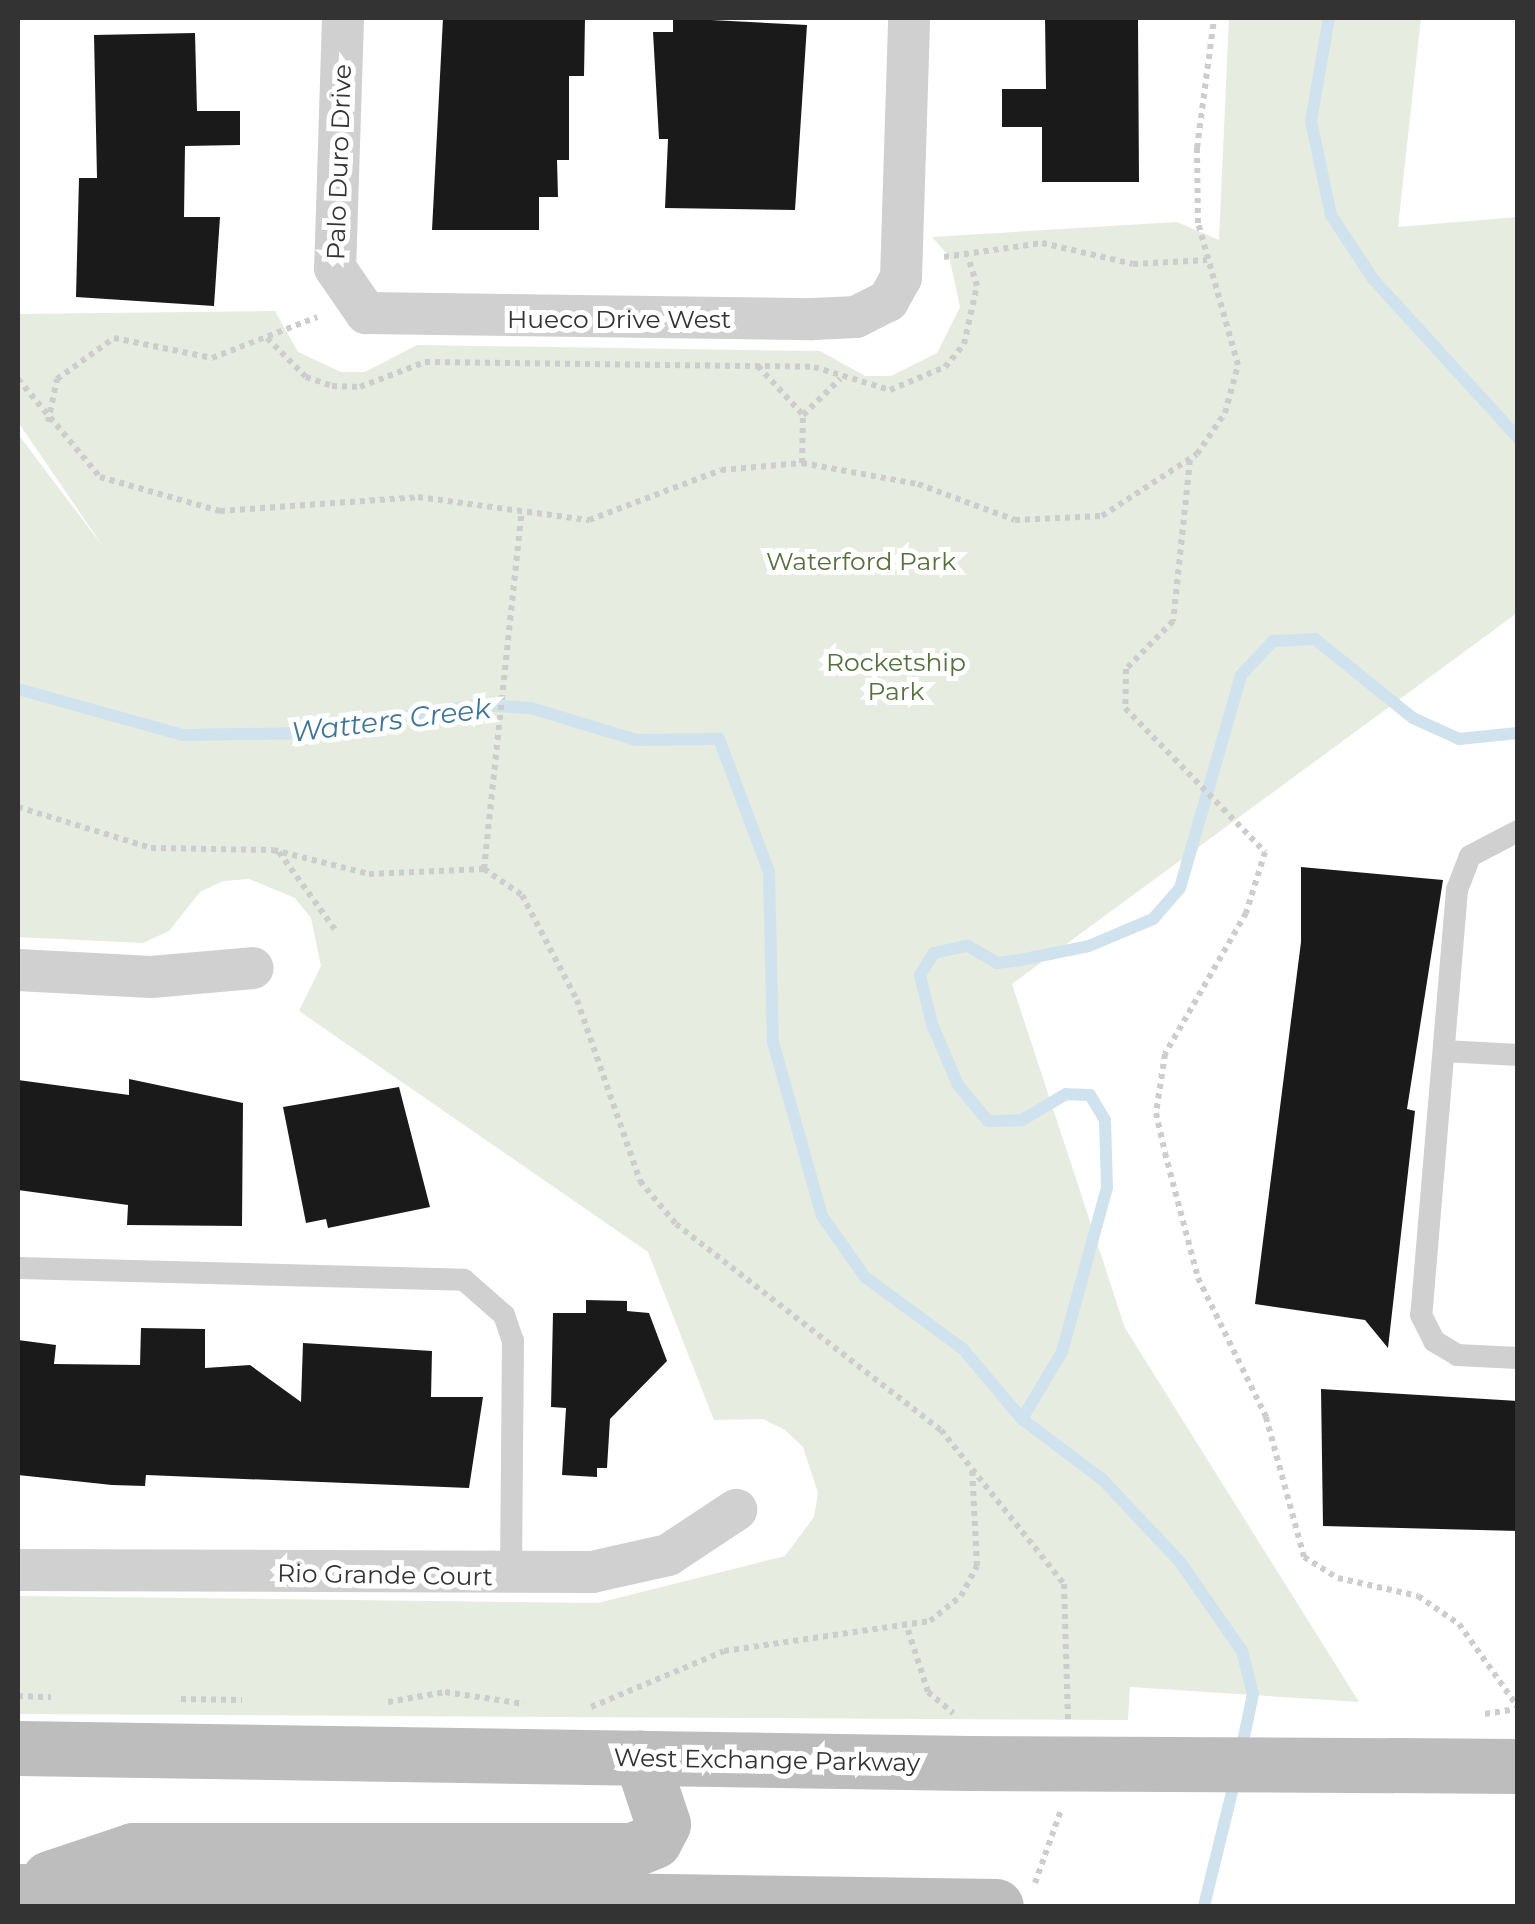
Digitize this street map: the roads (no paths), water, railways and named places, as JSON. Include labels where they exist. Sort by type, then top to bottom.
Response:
[{"type":"main road","name":"West Exchange Parkway","points":[[18,1748],[641,1758],[961,1738],[1392,1765],[1518,1766]]},
{"type":"main road","points":[[18,1890],[133,1850],[632,1850],[654,1841],[663,1824],[641,1758]]},
{"type":"main road","points":[[18,1890],[932,1905],[1015,1898]]},
{"type":"street","name":"Palo Duro Drive","points":[[343,18],[335,268],[350,302]]},
{"type":"street","name":"Hueco Drive West","points":[[350,302],[384,319],[837,320],[888,301],[903,258],[909,18]]},
{"type":"street","points":[[18,970],[152,977],[253,968]]},
{"type":"street","name":"Rio Grande Court","points":[[18,1570],[511,1576],[668,1555],[736,1510]]},
{"type":"lane","points":[[1518,831],[1470,856],[1457,890],[1421,1315],[1434,1341],[1457,1355],[1518,1358]]},
{"type":"lane","points":[[1444,1051],[1518,1055]]},
{"type":"lane","points":[[18,1268],[464,1280],[504,1315],[512,1341],[511,1576]]},
{"type":"waterway","points":[[1329,18],[1311,121],[1331,215],[1373,279],[1518,438]]},
{"type":"waterway","points":[[1022,1419],[1062,1352],[1107,1188],[1105,1120],[1090,1095],[1066,1094],[1022,1120],[988,1121],[958,1085],[932,1024],[920,975],[934,953],[968,946],[997,963],[1020,960],[1089,946],[1153,919],[1180,888],[1241,675],[1273,641],[1315,639],[1413,718],[1459,739],[1518,733]]},
{"type":"waterway","name":"Watters Creek","points":[[18,689],[183,735],[304,733],[479,705],[531,708],[636,740],[719,739],[769,872],[773,1042],[822,1216],[865,1277],[963,1349],[1022,1419],[1103,1480],[1180,1562],[1242,1651],[1253,1694],[1241,1751]]},
{"type":"waterway","name":"Watters Creek","points":[[1204,1906],[1236,1776]]},
{"type":"park label","name":"Waterford Park","points":[[861,561]]},
{"type":"park label","name":"Rocketship Park","points":[[896,678]]}]
